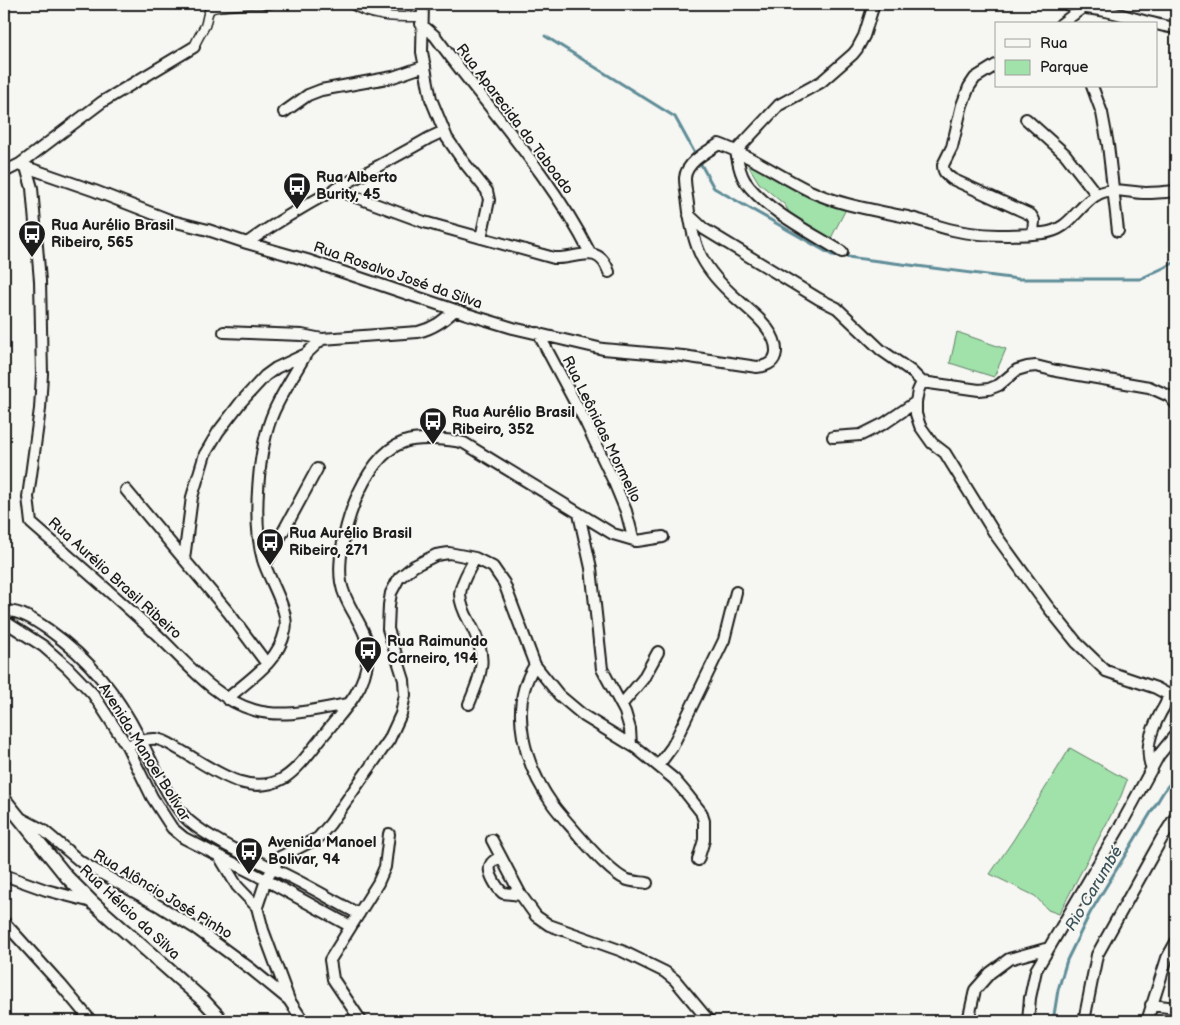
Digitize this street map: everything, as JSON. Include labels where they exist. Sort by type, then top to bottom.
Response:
[{"type":"street","points":[[4,172],[23,166],[102,102],[194,47],[209,11],[214,8],[232,5],[270,4]]},
{"type":"street","points":[[350,4],[377,16],[422,21]]},
{"type":"street","points":[[423,4],[422,21],[425,66],[431,99],[444,132],[453,147],[487,191],[488,200],[481,238]]},
{"type":"street","points":[[736,151],[780,106],[820,82],[853,54],[864,36],[874,4]]},
{"type":"street","points":[[1067,4],[1113,8],[1157,22]]},
{"type":"street","points":[[1064,22],[1085,7]]},
{"type":"street","name":"Rua Aparecida do Taboado","points":[[422,21],[524,152],[565,211],[590,253],[602,259],[609,272]]},
{"type":"street","points":[[1158,22],[1176,28]]},
{"type":"street","points":[[284,112],[308,95],[321,90],[384,79],[425,66]]},
{"type":"street","points":[[995,66],[975,78],[969,87],[962,105],[952,147],[943,168],[944,173],[952,179],[1031,215],[1034,220],[1033,234]]},
{"type":"street","points":[[1093,88],[1104,123],[1118,231]]},
{"type":"street","points":[[1026,119],[1065,154],[1098,194]]},
{"type":"street","points":[[247,243],[268,228],[334,189],[429,138],[444,132]]},
{"type":"street","points":[[1176,191],[1145,193],[1114,190],[1098,194],[1061,228],[1051,232],[1033,234],[973,234],[950,230],[903,216],[855,207],[830,199],[719,144],[695,161],[686,175],[689,215],[704,229],[837,308],[881,350],[911,371],[922,382],[979,390],[989,389],[999,385],[1017,370],[1036,366],[1150,387],[1169,396],[1176,404]]},
{"type":"street","points":[[736,151],[744,180],[759,198],[842,252]]},
{"type":"street","name":"Rua Rosalvo José da Silva","points":[[23,166],[96,191],[172,221],[307,260],[513,328],[619,352],[683,356],[764,367],[773,360],[776,353],[773,337],[767,327],[706,267],[693,237],[689,215]]},
{"type":"street","name":"Rua Aurélio Brasil Ribeiro","points":[[23,166],[32,188],[40,281],[42,374],[40,409],[28,497],[31,523],[155,632],[202,678],[227,698],[252,709],[272,713],[303,712],[348,704]]},
{"type":"street","points":[[334,189],[424,222],[554,258],[567,258],[590,253]]},
{"type":"street","points":[[224,332],[279,333],[312,336],[322,339],[418,332],[431,329],[455,310]]},
{"type":"street","name":"Rua Leônidas Mormello","points":[[538,333],[586,422],[614,482],[626,511],[634,540]]},
{"type":"street","points":[[227,698],[267,664],[279,648],[286,630],[284,614],[259,546],[257,518],[263,452],[274,411],[306,354],[322,339]]},
{"type":"street","points":[[184,559],[195,483],[209,446],[242,402],[265,376],[276,368],[306,354]]},
{"type":"street","points":[[922,382],[916,402],[916,414],[920,426],[932,443],[945,453],[971,497],[1028,582],[1077,643],[1106,671],[1156,688],[1167,694],[1167,704],[1161,712],[1149,739],[1148,758],[1152,769]]},
{"type":"street","points":[[833,436],[861,435],[885,423],[916,402]]},
{"type":"street","points":[[127,746],[141,740],[156,739],[206,766],[243,783],[269,783],[282,779],[294,769],[355,695],[363,677],[368,654],[364,632],[344,592],[340,567],[342,548],[353,502],[364,482],[377,463],[403,442],[413,440],[456,441],[464,443],[613,534],[642,541],[663,537]]},
{"type":"street","points":[[265,566],[318,469]]},
{"type":"street","points":[[126,490],[229,613],[267,664]]},
{"type":"street","points":[[579,514],[591,568],[602,669],[629,720],[631,745]]},
{"type":"street","points":[[257,907],[266,880],[280,857],[318,838],[330,824],[389,740],[398,723],[403,705],[404,680],[388,629],[391,592],[397,581],[409,570],[424,560],[436,555],[449,553],[478,559],[493,566],[500,576],[535,665],[559,695],[584,716],[631,745],[674,779],[701,812],[705,827],[704,840],[698,860]]},
{"type":"street","points":[[469,704],[482,669],[482,651],[479,640],[462,606],[460,595],[462,584],[478,559]]},
{"type":"street","points":[[658,766],[672,747],[724,640],[736,592]]},
{"type":"street","name":"Avenida Manoel Bolívar","points":[[4,611],[23,614],[60,637],[86,660],[110,687],[141,740],[166,789],[187,819],[231,847],[359,914]]},
{"type":"street","name":"Avenida Manoel Bolívar","points":[[4,621],[43,646],[82,682],[110,718],[127,746],[152,797],[172,828],[184,838],[350,926]]},
{"type":"street","points":[[622,704],[644,679],[658,652]]},
{"type":"street","points":[[535,665],[525,685],[520,717],[523,736],[537,777],[552,804],[610,868],[625,879],[647,883]]},
{"type":"street","points":[[1028,1021],[1030,998],[1036,970],[1121,825],[1159,755],[1176,734]]},
{"type":"street","name":"Rua Hélcio da Silva","points":[[4,799],[67,877],[92,902],[203,1000],[218,1016],[220,1021]]},
{"type":"street","points":[[1084,1021],[1097,954],[1176,816]]},
{"type":"street","name":"Rua Alôncio José Pinho","points":[[19,818],[43,830],[81,862],[140,894],[198,930],[289,1000]]},
{"type":"street","points":[[361,1021],[333,979],[330,960],[350,926],[370,898],[381,875],[389,834]]},
{"type":"street","points":[[492,840],[521,895],[536,916],[550,925],[622,952],[665,972],[675,980],[709,1021]]},
{"type":"street","points":[[219,856],[237,886],[257,907],[263,930],[289,1000],[303,1021]]},
{"type":"street","points":[[501,857],[490,865],[494,881],[503,892],[521,895]]},
{"type":"street","points":[[4,875],[46,890],[92,902]]},
{"type":"street","points":[[4,922],[91,1021]]},
{"type":"street","points":[[1147,1021],[1167,958],[1176,942]]},
{"type":"street","points":[[968,1021],[976,990],[990,973],[1009,959],[1049,948]]},
{"type":"street","points":[[1151,1005],[1176,1008]]},
{"type":"green space","points":[[745,160],[847,207],[830,240],[792,218],[785,205],[759,183]]},
{"type":"green space","points":[[957,332],[1006,349],[994,377],[950,363]]},
{"type":"green space","points":[[1070,748],[1127,780],[1121,796],[1059,914],[1048,910],[1035,896],[990,874],[1014,839]]},
{"type":"waterway","points":[[545,36],[675,117],[714,188],[832,255],[1018,279],[1140,279],[1176,262]]},
{"type":"waterway","name":"Rio Carumbé","points":[[1053,1021],[1058,990],[1067,960],[1090,913],[1164,791],[1176,776]]},
{"type":"place","name":"Rua Alberto Burity, 45","points":[[297,210]]},
{"type":"place","name":"Rua Aurélio Brasil Ribeiro, 565","points":[[32,258]]},
{"type":"place","name":"Rua Aurélio Brasil Ribeiro, 352","points":[[433,445]]},
{"type":"place","name":"Rua Aurélio Brasil Ribeiro, 271","points":[[270,566]]},
{"type":"place","name":"Rua Raimundo Carneiro, 194","points":[[368,674]]},
{"type":"place","name":"Avenida Manoel Bolivar, 94","points":[[249,875]]}]
